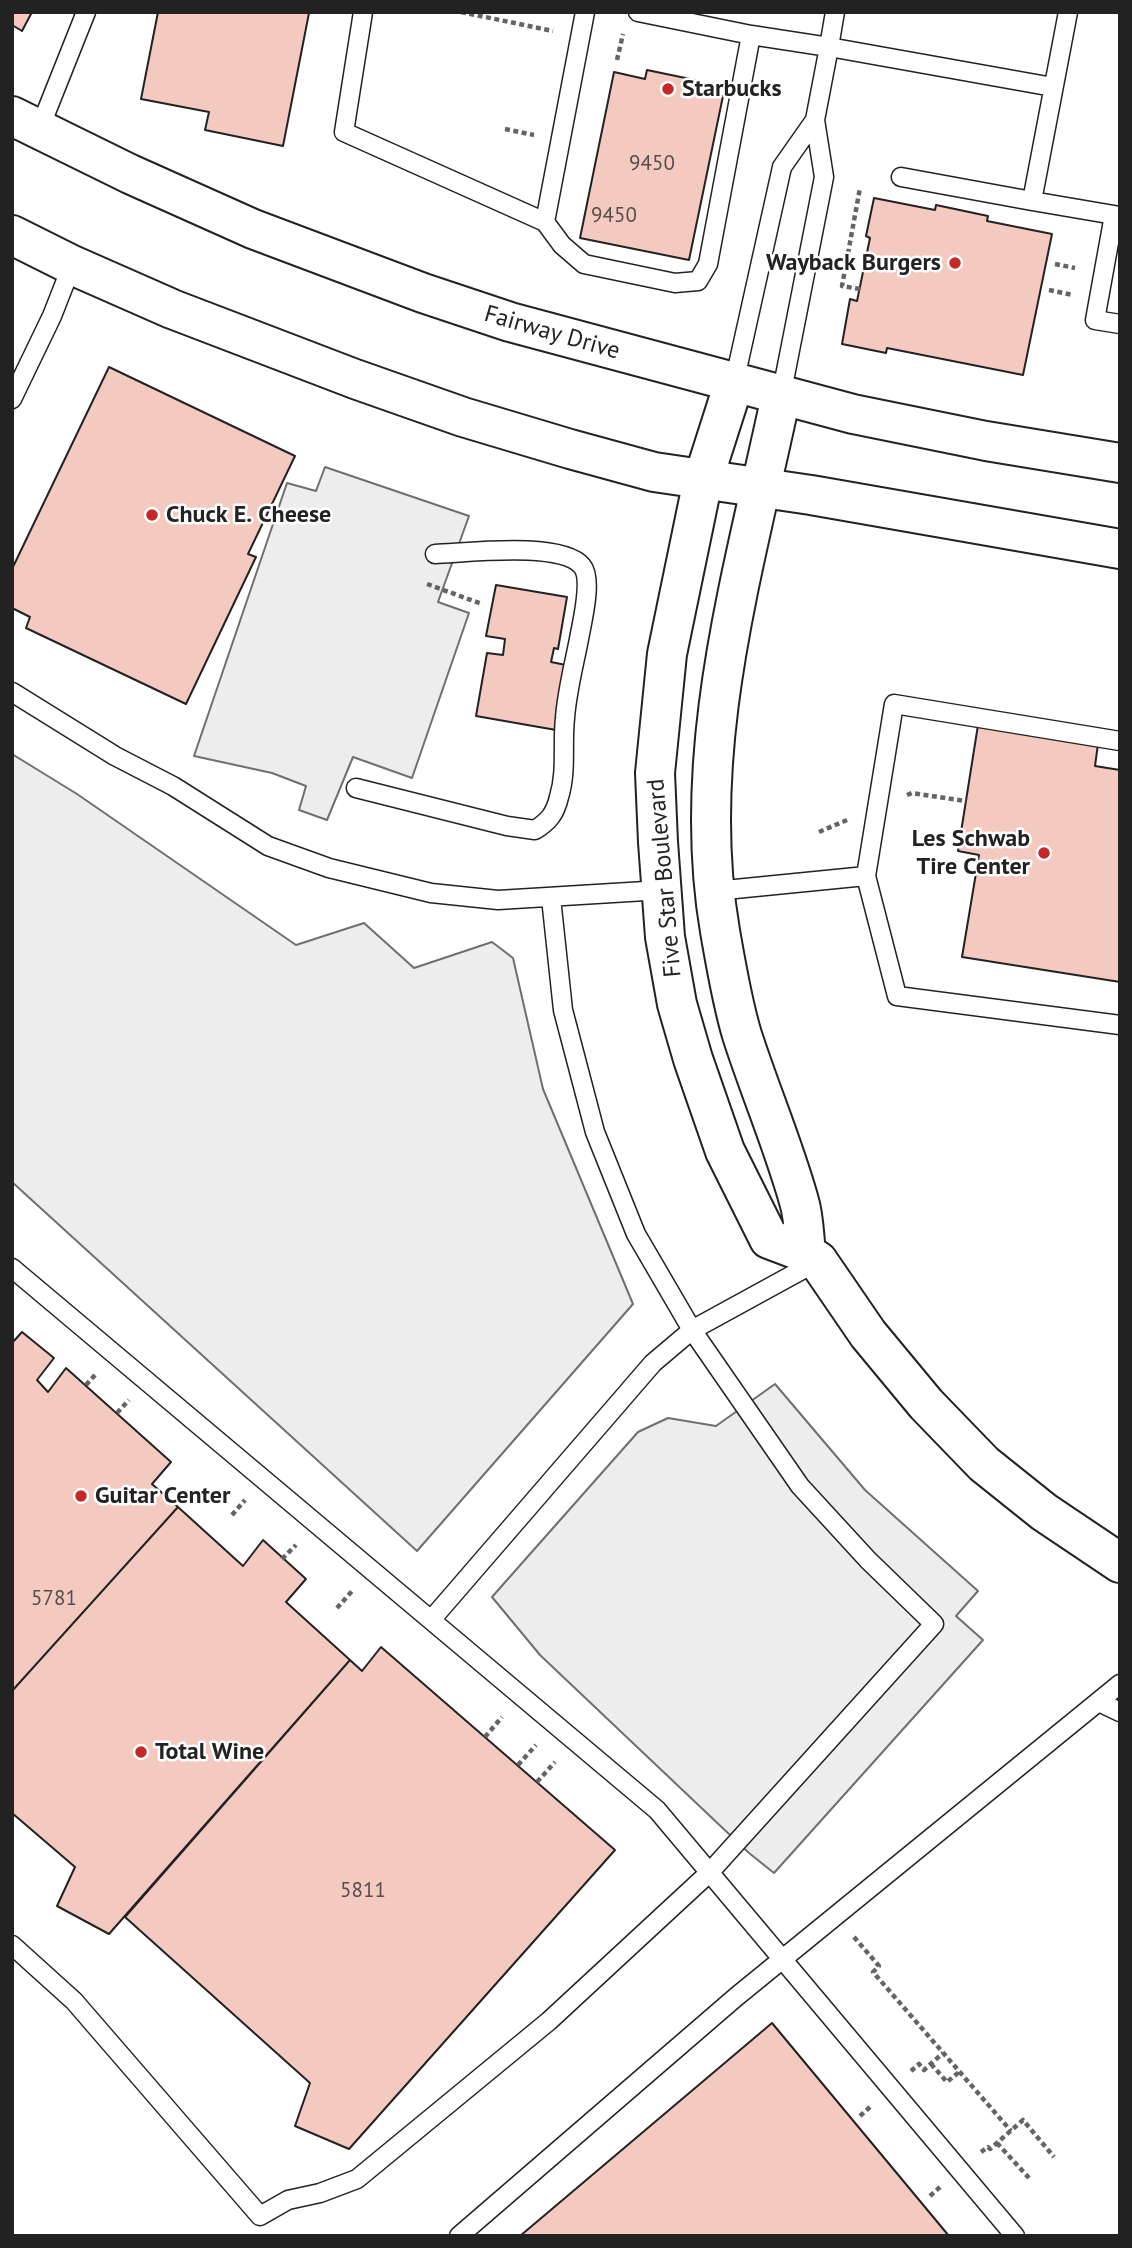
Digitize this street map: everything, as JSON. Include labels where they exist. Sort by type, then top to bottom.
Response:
[{"type":"main road","name":"Fairway Drive","points":[[26,123],[253,229],[424,293],[564,338],[853,414],[986,441],[1120,463]]},
{"type":"main road","points":[[12,235],[72,265],[185,314],[355,379],[463,417],[642,469],[811,495],[1120,549]]},
{"type":"main road","name":"Five Star Boulevard","points":[[734,383],[703,480],[667,654],[655,772],[665,937],[677,1004],[725,1151],[769,1239],[812,1257]]},
{"type":"main road","name":"Five Star Boulevard","points":[[781,396],[741,574],[718,706],[713,768],[711,836],[715,891],[722,942],[742,1034],[800,1203],[812,1257],[868,1334],[926,1404],[984,1464],[1044,1512],[1120,1563]]},
{"type":"lane","points":[[26,123],[86,12]]},
{"type":"lane","points":[[363,12],[344,132],[545,222],[562,245],[584,264],[675,283],[698,281],[708,264],[751,35]]},
{"type":"lane","points":[[545,222],[585,12]]},
{"type":"lane","points":[[638,12],[751,35],[1054,87]]},
{"type":"lane","points":[[781,396],[824,177],[815,120],[835,12]]},
{"type":"lane","points":[[1032,201],[1068,12]]},
{"type":"lane","points":[[734,383],[782,167],[815,120]]},
{"type":"lane","points":[[901,177],[1117,216],[1094,320],[1120,324]]},
{"type":"lane","points":[[12,399],[52,316],[72,265]]},
{"type":"lane","points":[[356,788],[507,826],[535,830],[551,820],[559,799],[565,773],[565,719],[586,598],[587,576],[582,566],[572,558],[523,549],[435,554]]},
{"type":"lane","points":[[12,692],[116,756],[203,804],[268,846],[329,868],[431,894],[498,900],[662,890]]},
{"type":"lane","points":[[1120,741],[894,704],[866,876],[897,996],[1120,1025]]},
{"type":"lane","points":[[715,891],[866,876]]},
{"type":"lane","points":[[12,1945],[74,2001],[260,2216],[288,2200],[320,2193],[357,2179],[549,2021],[709,1873],[934,1624],[868,1560],[800,1486],[692,1330],[636,1234],[596,1132],[563,1010],[551,898]]},
{"type":"lane","points":[[432,1620],[653,1363],[692,1330],[812,1257]]},
{"type":"lane","points":[[12,1268],[657,1810],[1015,2236]]},
{"type":"lane","points":[[460,2236],[783,1959],[1120,1684]]},
{"type":"lane","points":[[1098,1702],[1120,1712]]},
{"type":"path","points":[[461,12],[556,32],[582,32]]},
{"type":"path","points":[[860,188],[842,286],[860,289]]},
{"type":"path","points":[[425,583],[482,604]]},
{"type":"path","points":[[836,1915],[879,1966],[873,1972],[1011,2131]]},
{"type":"path","points":[[932,2064],[947,2082],[959,2072]]},
{"type":"path","points":[[930,2196],[1023,2120],[1054,2157]]},
{"type":"path","points":[[998,2143],[1029,2178]]},
{"type":"shaded area","points":[[325,467],[469,516],[438,602],[469,613],[412,778],[353,757],[327,820],[299,810],[306,786],[272,773],[194,756],[287,483],[316,491]]},
{"type":"shaded area","points":[[12,754],[77,794],[296,945],[364,923],[414,968],[492,942],[513,958],[543,1089],[633,1304],[417,1551],[12,1182]]},
{"type":"shaded area","points":[[775,1384],[865,1490],[978,1591],[956,1616],[983,1640],[774,1873],[749,1853],[540,1655],[492,1597],[638,1432],[668,1418],[716,1426]]},
{"type":"building","points":[[12,12],[32,12],[22,31],[12,25]]},
{"type":"building","points":[[158,12],[309,13],[283,146],[205,130],[209,112],[141,99]]},
{"type":"building","points":[[647,70],[695,80],[693,90],[723,96],[689,260],[580,238],[614,72],[645,79]]},
{"type":"building","name":"Wayback Burgers","points":[[874,198],[935,210],[936,205],[988,216],[987,221],[1052,234],[1023,375],[887,348],[886,353],[842,344],[850,299],[857,301],[870,238],[866,236]]},
{"type":"building","name":"Chuck E. Cheese","points":[[109,367],[295,456],[248,554],[256,557],[186,704],[26,628],[30,617],[12,608],[12,569]]},
{"type":"building","points":[[496,585],[567,597],[558,649],[554,648],[551,662],[566,665],[556,730],[476,716],[487,653],[503,655],[505,639],[486,636]]},
{"type":"building","name":"Les Schwab Tire Center","points":[[978,725],[1098,744],[1095,766],[1120,770],[1120,982],[962,957],[979,855],[958,851]]},
{"type":"building","points":[[22,1332],[54,1358],[37,1380],[48,1392],[66,1368],[171,1462],[152,1484],[178,1507],[12,1691],[12,1343]]},
{"type":"building","name":"Total Wine","points":[[178,1507],[243,1566],[263,1540],[306,1579],[286,1602],[350,1660],[109,1934],[57,1906],[75,1867],[12,1813],[12,1691]]},
{"type":"building","points":[[381,1647],[615,1850],[349,2149],[295,2126],[310,2083],[125,1917],[350,1660],[362,1671]]},
{"type":"building","points":[[772,2023],[949,2236],[520,2236]]},
{"type":"place","name":"Starbucks","points":[[668,89]]},
{"type":"place","name":"Wayback Burgers","points":[[955,263]]},
{"type":"place","name":"Chuck E. Cheese","points":[[152,515]]},
{"type":"place","name":"Les Schwab Tire Center","points":[[1044,853]]},
{"type":"place","name":"Guitar Center","points":[[81,1496]]},
{"type":"place","name":"Total Wine","points":[[141,1752]]}]
